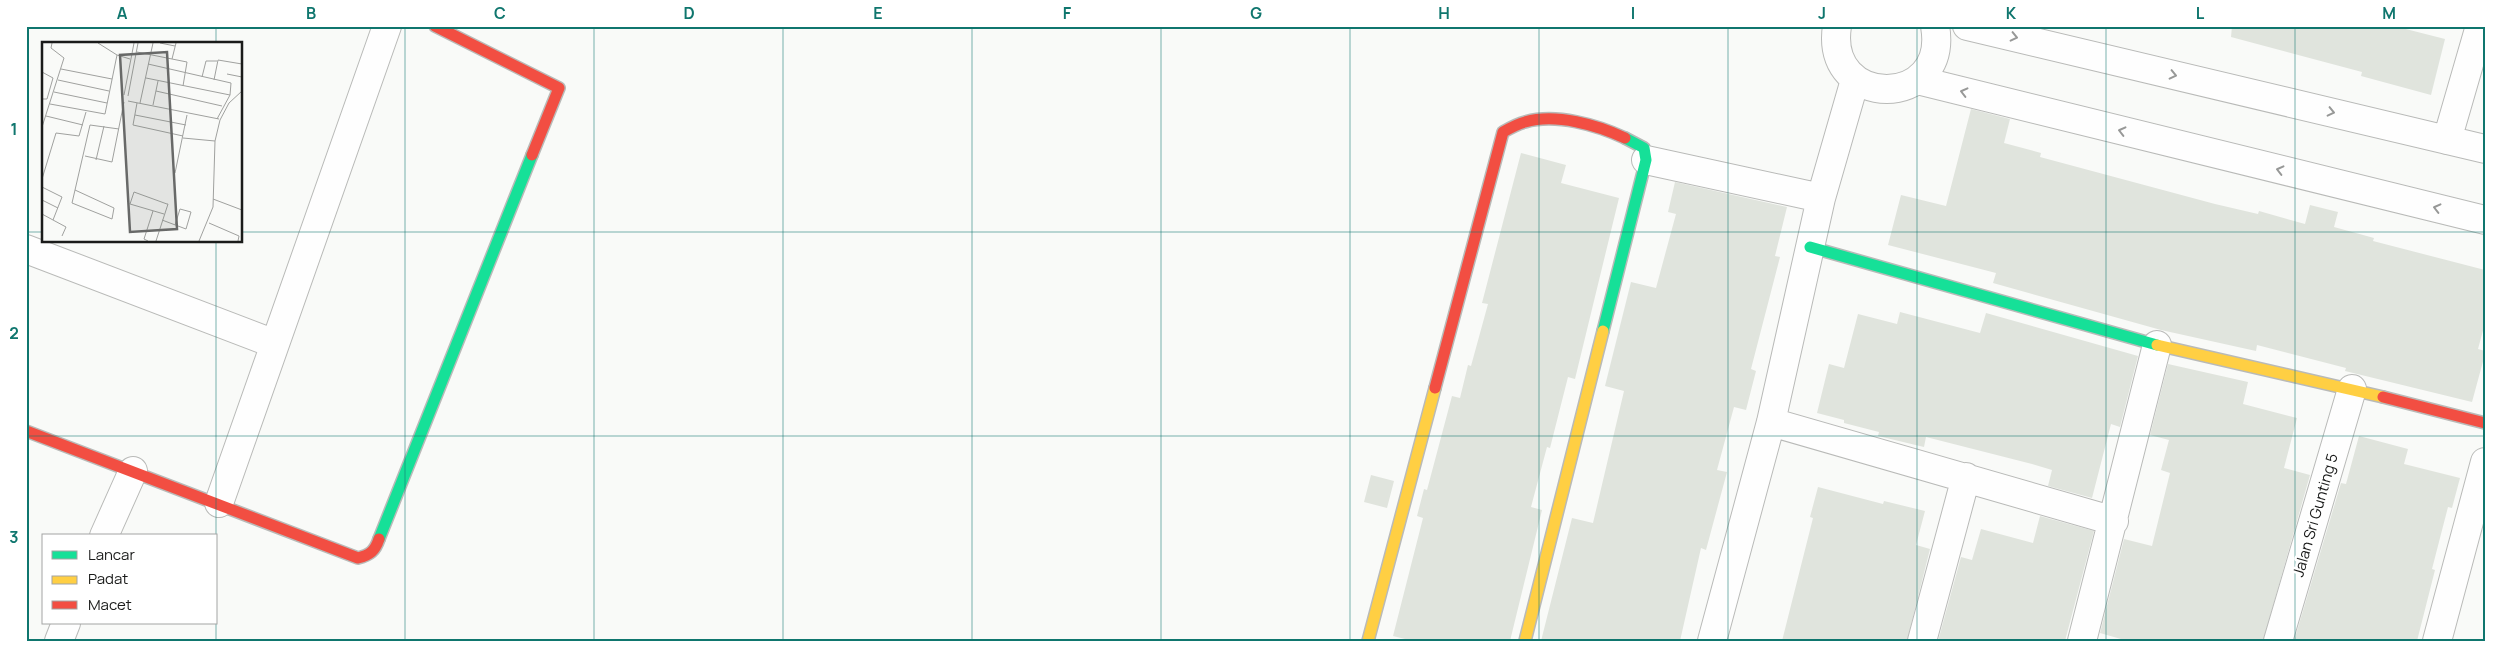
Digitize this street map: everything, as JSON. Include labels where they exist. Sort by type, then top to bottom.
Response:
[{"type":"street","points":[[219,503],[387,26]]},
{"type":"street","points":[[26,431],[219,503],[358,558],[367,556],[375,550],[559,88],[435,26]]},
{"type":"street","points":[[1837,26],[1835,40],[1841,63],[1855,80],[1877,90],[1905,87],[1917,80],[1932,63],[1938,41],[1935,26]]},
{"type":"street","points":[[1967,26],[2485,149]]},
{"type":"street","points":[[2447,140],[2480,26]]},
{"type":"street","points":[[1712,641],[1771,422],[1821,198],[1855,80]]},
{"type":"street","points":[[1917,80],[2485,220]]},
{"type":"street","points":[[1368,641],[1503,132],[1527,121],[1579,123],[1630,138],[1644,148],[1646,160],[1525,641]]},
{"type":"street","points":[[1646,160],[1821,198]]},
{"type":"street","points":[[1810,247],[2157,345],[2352,388],[2485,423]]},
{"type":"street","points":[[26,249],[276,344]]},
{"type":"street","points":[[2082,641],[2114,521],[2157,345]]},
{"type":"street","name":"Jalan Sri Gunting 5","points":[[2278,641],[2352,388]]},
{"type":"street","points":[[1771,422],[2114,521]]},
{"type":"street","points":[[2437,641],[2485,462]]},
{"type":"street","points":[[105,534],[132,471]]},
{"type":"street","points":[[1922,641],[1966,477]]},
{"type":"street","points":[[59,641],[66,624]]},
{"type":"building","points":[[2232,26],[2394,26],[2445,39],[2431,95],[2361,76],[2362,72],[2231,37]]},
{"type":"building","points":[[1971,109],[2010,119],[2004,143],[2041,153],[2040,157],[2215,204],[2258,214],[2259,211],[2305,224],[2310,205],[2338,212],[2334,227],[2374,238],[2373,241],[2485,270],[2485,323],[2478,349],[2485,351],[2485,354],[2472,402],[2345,371],[2346,368],[2257,345],[2256,351],[2161,330],[1993,283],[1996,273],[1888,245],[1901,195],[1946,206]]},
{"type":"building","points":[[1521,153],[1566,165],[1561,183],[1619,198],[1575,379],[1568,377],[1550,448],[1547,447],[1531,507],[1542,510],[1510,641],[1413,641],[1393,636],[1423,518],[1417,516],[1424,489],[1427,490],[1452,396],[1460,398],[1468,365],[1471,366],[1488,304],[1482,303]]},
{"type":"building","points":[[1675,182],[1787,207],[1775,256],[1780,257],[1751,369],[1756,371],[1746,410],[1734,407],[1717,470],[1727,472],[1706,550],[1701,548],[1680,641],[1541,641],[1572,518],[1593,523],[1624,391],[1605,386],[1631,282],[1656,288],[1676,214],[1668,212]]},
{"type":"building","points":[[1900,312],[1980,333],[1986,313],[2138,356],[2120,427],[2111,424],[2092,498],[2048,486],[2052,470],[1926,437],[1924,447],[1878,436],[1879,432],[1844,423],[1844,420],[1817,413],[1829,364],[1844,368],[1858,314],[1897,324]]},
{"type":"building","points":[[2168,364],[2248,382],[2243,404],[2297,418],[2284,468],[2310,475],[2263,641],[2128,641],[2100,633],[2124,539],[2152,546],[2170,473],[2161,470],[2169,440],[2150,435]]},
{"type":"building","points":[[2359,436],[2408,449],[2404,464],[2460,478],[2452,508],[2448,507],[2432,569],[2435,570],[2417,641],[2294,641],[2341,483],[2346,484]]},
{"type":"building","points":[[1371,475],[1394,481],[1387,508],[1364,502]]},
{"type":"building","points":[[1818,487],[1883,504],[1884,501],[1925,511],[1916,545],[1930,549],[1907,641],[1782,641],[1813,518],[1810,517]]},
{"type":"building","points":[[2040,516],[2094,531],[2065,641],[1938,641],[1961,557],[1972,560],[1981,529],[2033,543]]},
{"type":"traffic: fast","points":[[1603,331],[1646,160],[1644,148],[1625,138]]},
{"type":"traffic: fast","points":[[379,539],[532,155]]},
{"type":"traffic: fast","points":[[1810,247],[2157,345]]},
{"type":"traffic: slow","points":[[1525,641],[1603,331]]},
{"type":"traffic: slow","points":[[2157,345],[2383,397]]},
{"type":"traffic: slow","points":[[1368,641],[1435,388]]},
{"type":"traffic: jam","points":[[435,26],[559,88],[532,155]]},
{"type":"traffic: jam","points":[[1435,388],[1503,132],[1525,122],[1550,119],[1589,125],[1625,138]]},
{"type":"traffic: jam","points":[[2383,397],[2485,423]]},
{"type":"traffic: jam","points":[[26,431],[358,558],[372,552],[379,539]]}]
